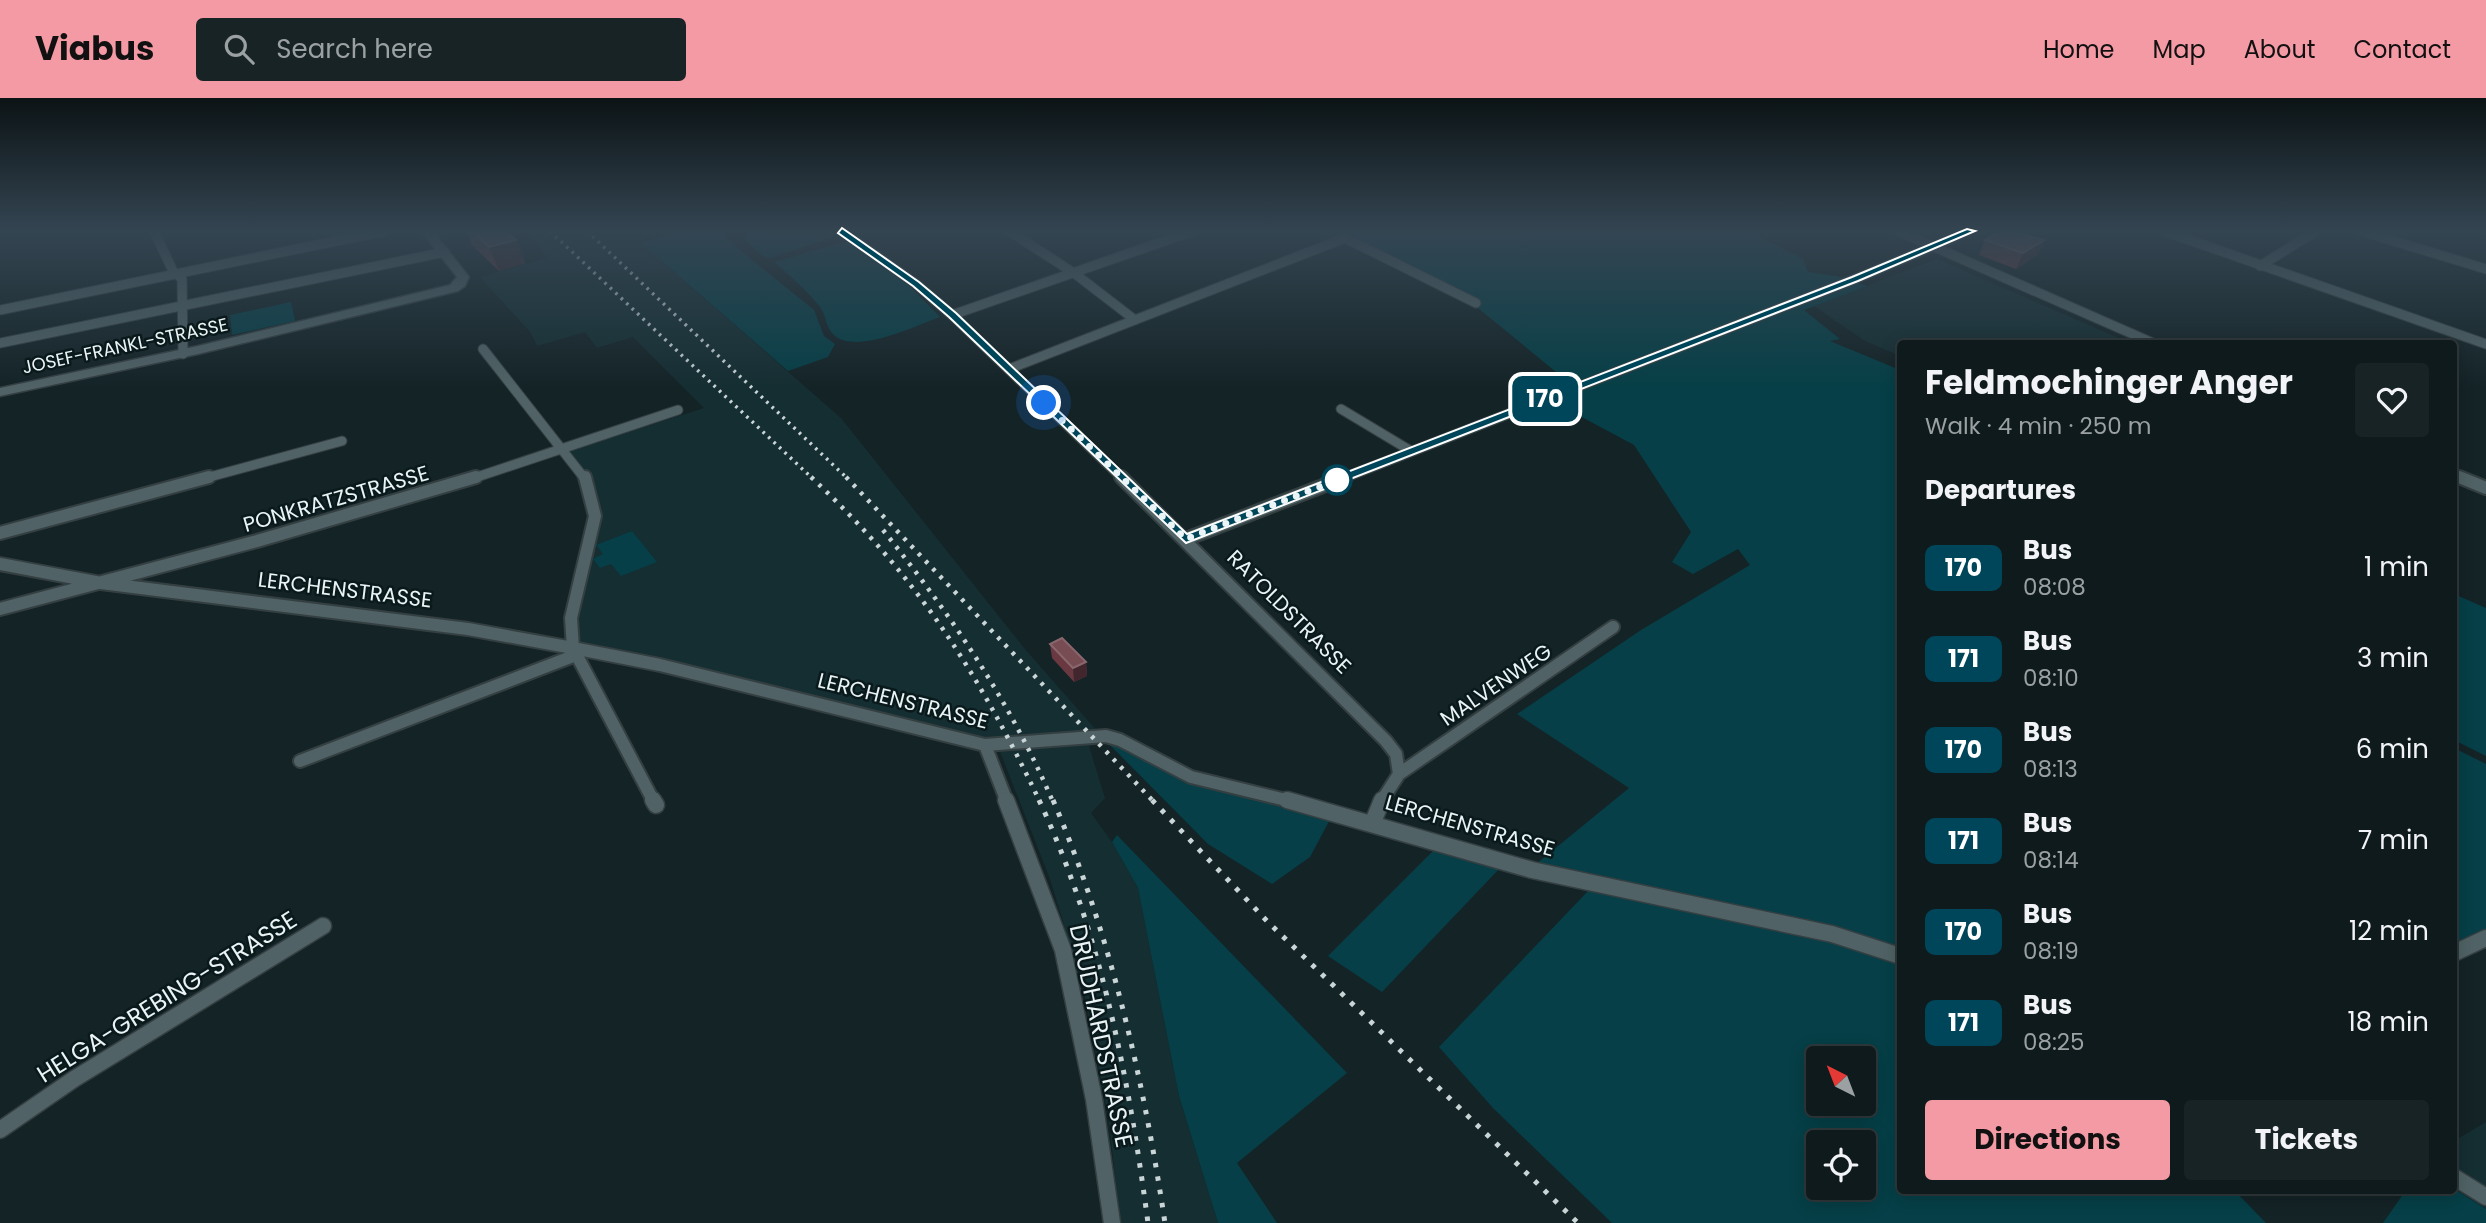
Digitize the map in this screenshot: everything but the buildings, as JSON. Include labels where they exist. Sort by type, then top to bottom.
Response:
[{"type":"main road","name":"JOSEF-FRANKL-STRASSE","points":[[0,393],[183,354],[424,297],[460,284]]},
{"type":"street","points":[[0,310],[135,284]]},
{"type":"street","points":[[182,284],[183,354]]},
{"type":"street","points":[[0,343],[292,284]]},
{"type":"street","name":"RATOLDSTRASSE","points":[[915,284],[952,315],[1186,539],[1386,741],[1396,754],[1399,774]]},
{"type":"street","points":[[952,315],[1044,284]]},
{"type":"street","points":[[1088,284],[1135,320]]},
{"type":"street","points":[[1009,369],[1228,284]]},
{"type":"street","points":[[1437,284],[1476,303]]},
{"type":"street","points":[[1186,539],[1841,284]]},
{"type":"street","points":[[2018,284],[2146,340]]},
{"type":"street","points":[[2313,284],[2486,344]]},
{"type":"street","points":[[483,349],[584,475],[595,516],[571,618],[574,651],[656,805]]},
{"type":"street","points":[[1341,409],[1411,451]]},
{"type":"street","name":"PONKRATZSTRASSE","points":[[0,609],[400,502],[566,450],[678,410]]},
{"type":"street","points":[[0,533],[222,476],[342,441]]},
{"type":"street","points":[[2457,476],[2486,488]]},
{"type":"street","name":"LERCHENSTRASSE","points":[[0,564],[101,583],[468,629],[660,665],[985,745],[1106,736],[1121,740],[1191,777],[1373,822],[1532,870],[1832,934],[1897,955]]},
{"type":"street","name":"MALVENWEG","points":[[1399,774],[1613,627]]},
{"type":"street","points":[[300,761],[574,651]]},
{"type":"street","name":"DRUDHARDSTRASSE","points":[[985,745],[1063,950],[1094,1099],[1112,1223]]},
{"type":"street","points":[[1373,822],[1378,806],[1399,774]]},
{"type":"street","name":"HELGA-GREBING-STRASSE","points":[[0,1130],[74,1079],[323,926]]},
{"type":"street","points":[[2457,952],[2486,939]]},
{"type":"street","points":[[2457,1179],[2486,1197]]},
{"type":"shaded area","points":[[486,284],[687,284],[841,418],[1025,649],[1105,740],[1089,746],[1105,798],[1091,813],[1112,842],[1138,888],[1179,1096],[1218,1223],[1120,1223],[1109,1121],[1083,987],[1050,879],[999,749],[565,645],[590,514],[566,452],[704,408],[633,337],[597,348],[585,332],[537,346],[531,333]]},
{"type":"shaded area","points":[[688,284],[781,284],[814,310],[824,336],[835,344],[828,357],[788,371]]},
{"type":"shaded area","points":[[798,284],[906,284],[940,317],[887,337],[858,342],[845,341],[829,329],[815,301]]},
{"type":"shaded area","points":[[1442,284],[1860,284],[1867,286],[1804,310],[1840,339],[1830,341],[1897,369],[1897,1194],[2238,1194],[2266,1223],[1612,1223],[1493,1108],[1439,1047],[1589,890],[1536,864],[1629,788],[1517,714],[1641,630],[1750,565],[1738,549],[1693,574],[1672,562],[1691,532],[1634,445],[1576,414],[1558,411],[1550,406],[1567,381],[1478,308],[1476,300]]},
{"type":"shaded area","points":[[1873,284],[1993,284],[2123,340],[1897,340],[1897,355],[1865,341],[1814,306]]},
{"type":"shaded area","points":[[291,302],[295,321],[232,335],[230,315]]},
{"type":"shaded area","points":[[632,531],[657,562],[621,576],[611,564],[600,568],[593,559],[603,554],[596,545]]},
{"type":"shaded area","points":[[2457,595],[2486,608],[2486,756],[2457,742]]},
{"type":"shaded area","points":[[1115,737],[1183,775],[1334,812],[1310,857],[1272,884],[1208,844],[1105,740]]},
{"type":"shaded area","points":[[2457,750],[2486,764],[2486,933],[2457,946]]},
{"type":"shaded area","points":[[1117,835],[1347,1073],[1237,1163],[1277,1223],[1218,1223],[1179,1096],[1138,888],[1112,842]]},
{"type":"shaded area","points":[[1437,847],[1501,867],[1382,992],[1328,956]]},
{"type":"shaded area","points":[[2486,1122],[2486,1209],[2457,1191],[2457,1139]]},
{"type":"shaded area","points":[[2457,1191],[2486,1209],[2486,1223],[2383,1223],[2403,1194],[2457,1194]]},
{"type":"railway","points":[[606,284],[813,479]]},
{"type":"railway","points":[[642,284],[847,478]]},
{"type":"railway","points":[[811,477],[883,551],[942,628],[993,710],[1040,802]]},
{"type":"railway","points":[[847,478],[1154,802]]},
{"type":"railway","points":[[883,530],[932,594],[977,660],[1018,729],[1053,802]]},
{"type":"railway","points":[[1039,800],[1080,902],[1110,1007],[1132,1115],[1148,1223]]},
{"type":"railway","points":[[1053,800],[1074,851],[1108,955],[1135,1061],[1165,1223]]},
{"type":"railway","points":[[1152,800],[1267,921],[1578,1223]]},
{"type":"bus line","name":"170","points":[[915,284],[952,315],[1186,539],[1843,284]]},
{"type":"route","points":[[1044,403],[1186,539],[1337,480]]}]
